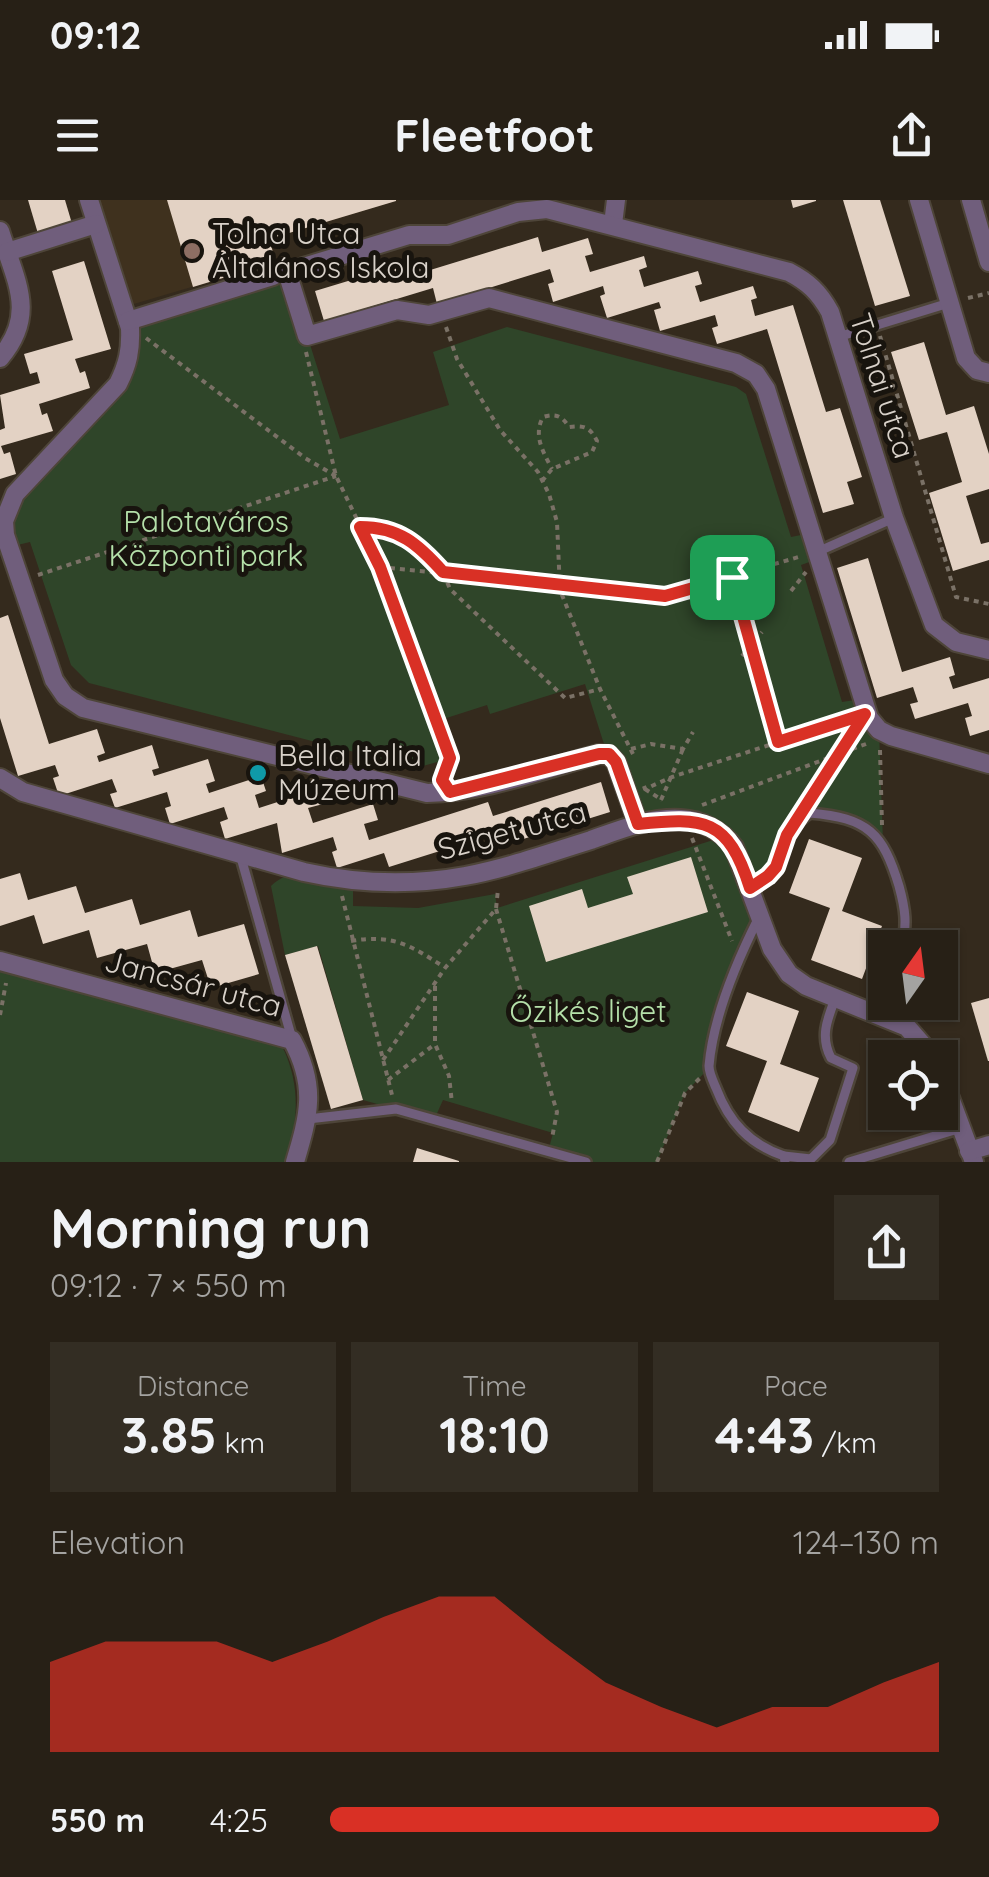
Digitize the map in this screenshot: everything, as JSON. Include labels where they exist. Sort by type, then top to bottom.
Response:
[{"type":"street","points":[[89,200],[129,324],[131,349],[127,366],[118,384],[15,494],[4,520],[16,575],[54,680],[66,696],[83,708],[407,789],[450,792],[609,754],[616,762],[638,824]]},
{"type":"street","points":[[613,224],[616,200]]},
{"type":"street","points":[[919,200],[966,358],[977,370],[989,373]]},
{"type":"street","points":[[970,200],[989,262]]},
{"type":"street","name":"Tolnai utca","points":[[129,324],[409,235],[448,234],[536,210],[613,224],[788,272],[820,294],[838,337],[894,518],[934,625],[956,642],[989,650]]},
{"type":"street","points":[[7,252],[96,224]]},
{"type":"street","points":[[0,231],[22,316],[20,330],[0,358]]},
{"type":"street","points":[[280,274],[307,336],[397,310],[436,312],[480,299],[500,299],[736,363],[756,374],[766,388],[869,718],[879,730],[989,764]]},
{"type":"street","name":"Sziget utca","points":[[0,778],[22,792],[338,880],[424,882],[500,869],[638,824],[693,816]]},
{"type":"street","points":[[693,816],[726,836],[742,863],[772,949],[789,974],[806,986],[868,1011]]},
{"type":"street","name":"Jancsár utca","points":[[5,962],[292,1040],[311,1095],[308,1119]]},
{"type":"street","points":[[890,1020],[906,1027],[918,1040]]},
{"type":"street","points":[[295,1162],[308,1119]]},
{"type":"street","points":[[958,1120],[972,1156],[989,1145]]},
{"type":"lane","points":[[838,337],[948,303]]},
{"type":"lane","points":[[817,552],[894,518]]},
{"type":"lane","points":[[750,888],[776,867],[787,835],[797,821],[810,813],[825,814],[864,827],[883,842],[905,907],[906,930]]},
{"type":"lane","points":[[240,854],[292,1040]]},
{"type":"lane","points":[[759,916],[728,983],[708,1069],[725,1113],[736,1126],[764,1149],[785,1159],[811,1159],[830,1140],[853,1068],[830,1058],[824,1046],[826,1022],[836,998]]},
{"type":"lane","points":[[308,1119],[396,1110],[586,1162]]},
{"type":"lane","points":[[848,1162],[961,1128]]},
{"type":"path","points":[[436,312],[457,358],[500,430],[542,481],[557,522],[560,590],[600,689],[636,762]]},
{"type":"path","points":[[129,324],[305,458],[336,476]]},
{"type":"path","points":[[877,326],[956,596],[989,604]]},
{"type":"path","points":[[305,349],[336,476],[380,567],[450,758],[442,780],[450,792]]},
{"type":"path","points":[[542,481],[552,469],[592,452],[597,441],[592,430],[569,427],[563,418],[553,414],[543,417],[538,427],[541,449],[552,469]]},
{"type":"path","points":[[16,575],[336,476]]},
{"type":"path","points":[[360,527],[394,530],[416,542],[443,572],[450,589],[565,698],[600,689]]},
{"type":"path","points":[[380,567],[665,596],[817,552]]},
{"type":"path","points":[[732,577],[778,742]]},
{"type":"path","points":[[742,656],[762,632]]},
{"type":"path","points":[[640,776],[645,789],[865,714]]},
{"type":"path","points":[[797,821],[857,727]]},
{"type":"path","points":[[739,957],[692,808],[872,741],[879,730]]},
{"type":"path","points":[[879,730],[883,842]]},
{"type":"path","points":[[670,778],[692,732]]},
{"type":"path","points":[[631,749],[650,744],[683,750]]},
{"type":"path","points":[[500,869],[496,908],[557,1112],[558,1124],[548,1152]]},
{"type":"path","points":[[338,880],[396,1110]]},
{"type":"path","points":[[383,1060],[434,984],[496,908]]},
{"type":"path","points":[[351,941],[392,939],[417,948],[446,968]]},
{"type":"path","points":[[0,1015],[5,962]]},
{"type":"path","points":[[434,984],[435,1044],[449,1076],[452,1103]]},
{"type":"path","points":[[388,1080],[435,1044]]},
{"type":"path","points":[[657,1162],[686,1093],[708,1069]]},
{"type":"shaded area","name":"Tolna Utca Általános Iskola","points":[[95,200],[399,200],[270,239],[276,262],[127,306]]},
{"type":"green space","name":"Palotaváros Központi park","points":[[287,272],[340,439],[449,405],[433,352],[507,327],[736,387],[746,394],[791,537],[811,533],[815,560],[801,565],[842,702],[861,699],[879,730],[883,842],[865,827],[810,813],[797,821],[779,857],[754,883],[731,831],[703,812],[684,819],[638,824],[603,741],[585,684],[490,714],[487,705],[434,722],[453,782],[442,780],[437,762],[416,768],[89,683],[71,665],[30,542],[9,547],[8,506],[118,384],[128,321]]},
{"type":"green space","name":"Őzikés liget","points":[[726,836],[759,916],[739,957],[708,1069],[685,1093],[657,1162],[586,1162],[548,1152],[553,1133],[443,1100],[434,1120],[363,1100],[318,946],[285,955],[271,886],[290,875],[310,874],[353,887],[353,906],[418,908],[495,894],[497,908]]},
{"type":"green space","points":[[0,971],[283,1048],[293,1076],[296,1105],[286,1162],[0,1162]]},
{"type":"building","points":[[28,200],[65,200],[73,227],[39,237]]},
{"type":"building","points":[[167,200],[396,201],[269,239],[276,262],[193,287]]},
{"type":"building","points":[[791,200],[816,200],[816,201],[793,208]]},
{"type":"building","points":[[843,200],[880,200],[910,296],[875,306]]},
{"type":"building","points":[[538,237],[542,252],[588,238],[593,254],[585,256],[590,272],[644,256],[647,267],[639,270],[644,287],[698,271],[702,284],[695,286],[700,302],[753,286],[757,298],[751,300],[755,316],[793,305],[826,412],[840,408],[862,477],[847,482],[854,504],[823,513],[767,329],[717,344],[712,328],[718,326],[715,315],[660,331],[654,310],[661,308],[659,302],[607,318],[600,296],[605,294],[603,286],[553,302],[548,284],[554,282],[550,269],[437,304],[433,288],[324,321],[315,291],[424,258],[427,271]]},
{"type":"building","points":[[84,261],[111,349],[75,359],[80,373],[85,371],[90,388],[39,404],[53,431],[1,446],[4,454],[10,452],[16,474],[0,479],[0,430],[5,428],[0,395],[40,383],[37,372],[30,374],[24,354],[73,340],[52,271]]},
{"type":"building","points":[[924,342],[946,415],[974,406],[989,454],[989,489],[966,496],[981,544],[989,542],[989,560],[953,571],[929,493],[962,482],[947,432],[919,440],[891,352]]},
{"type":"building","points":[[868,558],[902,672],[950,657],[955,675],[949,677],[953,689],[989,678],[989,730],[970,736],[965,718],[972,716],[968,703],[915,719],[910,704],[918,702],[913,687],[877,698],[837,568]]},
{"type":"building","points":[[8,615],[49,744],[97,729],[105,753],[97,756],[99,762],[152,745],[159,768],[152,770],[154,776],[208,759],[215,781],[206,784],[209,793],[261,776],[266,791],[255,795],[259,808],[318,789],[323,804],[308,808],[313,823],[373,804],[378,820],[364,824],[369,840],[488,802],[493,816],[601,782],[610,812],[501,846],[497,833],[389,867],[384,853],[337,868],[333,837],[282,853],[277,823],[225,839],[220,822],[228,819],[224,807],[170,824],[165,808],[171,806],[167,792],[115,808],[110,794],[117,792],[112,779],[59,796],[53,778],[59,776],[55,765],[18,776],[0,718],[0,618]]},
{"type":"building","points":[[809,839],[862,858],[842,911],[882,926],[880,930],[868,930],[868,963],[862,979],[811,960],[830,908],[789,893]]},
{"type":"building","points":[[691,857],[708,912],[546,962],[529,906],[582,889],[588,908],[633,894],[627,877]]},
{"type":"building","points":[[20,873],[28,900],[76,886],[85,913],[132,899],[140,925],[190,910],[198,937],[244,924],[259,974],[211,988],[202,960],[155,973],[147,944],[97,958],[89,930],[43,944],[34,915],[0,926],[0,879]]},
{"type":"building","points":[[317,946],[363,1100],[331,1109],[285,955]]},
{"type":"building","points":[[747,992],[799,1011],[780,1064],[819,1078],[799,1132],[748,1112],[767,1061],[726,1046]]},
{"type":"building","points":[[989,998],[989,1061],[988,1061],[971,1003]]},
{"type":"building","points":[[417,1148],[459,1161],[459,1162],[413,1162]]},
{"type":"place","name":"Tolna Utca Általános Iskola","points":[[192,251]]},
{"type":"place","name":"Bella Italia Múzeum","points":[[258,773]]},
{"type":"route","points":[[360,527],[394,530],[416,542],[443,572],[665,596],[732,577],[778,742],[865,714],[787,835],[776,867],[750,888],[742,863],[726,836],[684,819],[638,824],[616,762],[609,754],[450,792],[442,780],[450,758],[380,567],[360,527]]}]
